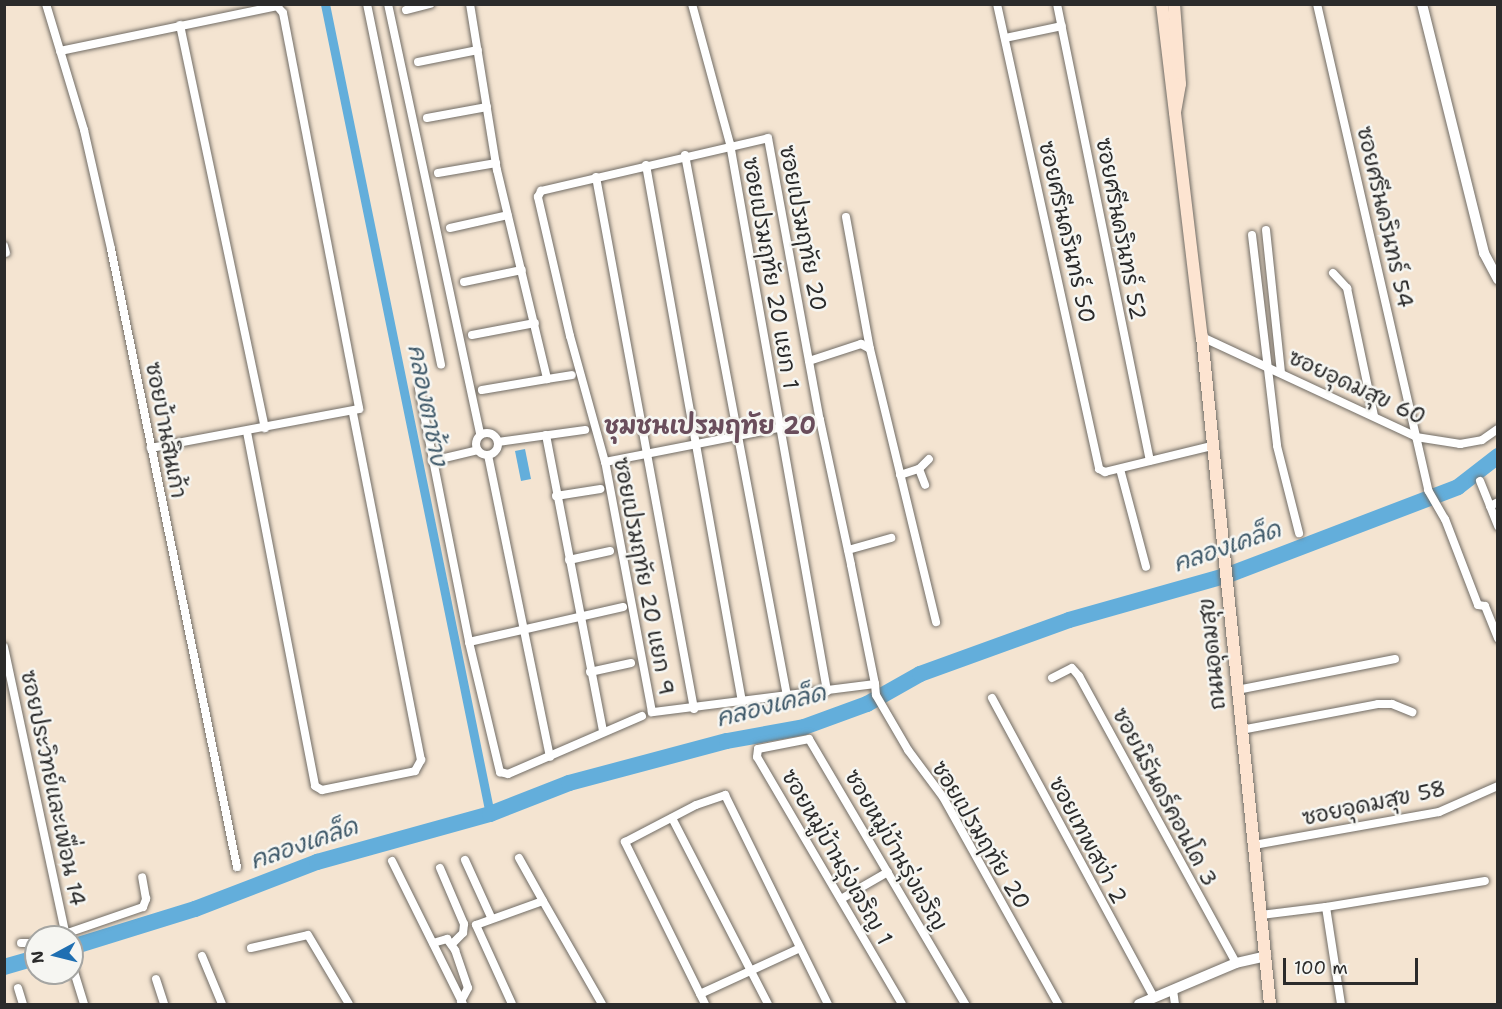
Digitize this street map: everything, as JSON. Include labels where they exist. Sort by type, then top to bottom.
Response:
[{"type":"main road","name":"ถนนอุดมสุข","points":[[1154,4],[1163,90],[1173,120]]},
{"type":"main road","name":"ถนนอุดมสุข","points":[[1162,4],[1173,120],[1202,338],[1270,1005]]},
{"type":"main road","name":"ถนนอุดมสุข","points":[[1173,120],[1180,84],[1174,4]]},
{"type":"street","name":"ซอยบ้านสินเก้า","points":[[46,4],[84,130],[111,249],[237,867]]},
{"type":"street","points":[[366,4],[441,364]]},
{"type":"street","points":[[388,4],[480,434],[478,450]]},
{"type":"street","points":[[406,10],[430,4]]},
{"type":"street","points":[[470,4],[496,163],[547,379]]},
{"type":"street","name":"ซอยเปรมฤทัย 20 แยก 1","points":[[692,4],[730,144],[827,691]]},
{"type":"street","name":"ซอยศรีนครินทร์ 50","points":[[997,4],[1099,469],[1105,472],[1120,468]]},
{"type":"street","name":"ซอยศรีนครินทร์ 52","points":[[1058,4],[1150,461]]},
{"type":"street","name":"ซอยศรีนครินทร์ 54","points":[[1317,4],[1428,490],[1445,519],[1478,605],[1485,606],[1497,638]]},
{"type":"street","points":[[1422,4],[1484,252],[1497,279]]},
{"type":"street","points":[[60,51],[277,6],[281,9],[359,405],[353,413],[151,448]]},
{"type":"street","points":[[180,25],[264,428]]},
{"type":"street","points":[[1005,38],[1062,26]]},
{"type":"street","points":[[418,62],[478,50]]},
{"type":"street","points":[[427,118],[487,107]]},
{"type":"street","name":"ซอยเปรมฤทัย 20","points":[[538,197],[541,191],[685,155],[762,137],[769,140],[820,420],[878,699],[943,797],[1058,1005]]},
{"type":"street","points":[[685,155],[787,696]]},
{"type":"street","points":[[438,173],[496,163]]},
{"type":"street","points":[[646,165],[742,702]]},
{"type":"street","points":[[596,177],[649,453],[694,709],[875,684]]},
{"type":"street","name":"ซอยเปรมฤทัย 20 แยก 9","points":[[538,197],[605,462],[651,710],[656,714],[694,709]]},
{"type":"street","points":[[450,228],[508,215]]},
{"type":"street","points":[[846,217],[870,349],[936,622]]},
{"type":"street","points":[[1266,230],[1281,372]]},
{"type":"street","points":[[1252,235],[1277,446],[1299,532]]},
{"type":"street","points":[[464,282],[522,270]]},
{"type":"street","points":[[1333,273],[1347,288],[1374,416]]},
{"type":"street","points":[[472,335],[535,323]]},
{"type":"street","name":"ซอยอุดมสุข 60","points":[[1202,338],[1266,364],[1416,437],[1460,444],[1482,440],[1497,429]]},
{"type":"street","points":[[809,361],[861,344],[870,349]]},
{"type":"street","points":[[482,390],[572,375]]},
{"type":"street","points":[[419,389],[469,642],[500,772],[508,774],[550,757],[603,730],[642,716]]},
{"type":"street","points":[[247,432],[315,786],[322,790],[415,771],[422,760],[353,413]]},
{"type":"street","points":[[605,462],[820,420]]},
{"type":"street","points":[[488,454],[498,442],[585,430]]},
{"type":"street","points":[[480,434],[491,433],[498,442]]},
{"type":"street","points":[[546,435],[578,617],[603,730]]},
{"type":"street","points":[[1146,567],[1120,468],[1212,446]]},
{"type":"street","points":[[432,461],[478,450],[488,454]]},
{"type":"street","points":[[488,454],[550,757]]},
{"type":"street","points":[[900,475],[919,469],[929,459]]},
{"type":"street","points":[[919,469],[925,485]]},
{"type":"street","points":[[1480,481],[1494,504],[1497,526]]},
{"type":"street","points":[[556,496],[600,489]]},
{"type":"street","points":[[848,550],[891,538]]},
{"type":"street","points":[[569,560],[610,551]]},
{"type":"street","points":[[469,642],[623,607]]},
{"type":"street","name":"ซอยประวิทย์และเพื่อน 14","points":[[4,647],[64,925]]},
{"type":"street","points":[[1237,690],[1395,659]]},
{"type":"street","points":[[590,672],[631,663]]},
{"type":"street","name":"ซอยนิรันดร์คอนโด 3","points":[[1052,678],[1072,668],[1079,676],[1236,963]]},
{"type":"street","name":"ซอยเทพสง่า 2","points":[[992,698],[1154,998]]},
{"type":"street","points":[[1241,730],[1378,704],[1392,704],[1412,712]]},
{"type":"street","name":"ซอยหมู่บ้านรุ่งเจริญ","points":[[781,743],[809,739],[965,1005]]},
{"type":"street","name":"ซอยหมู่บ้านรุ่งเจริญ 1","points":[[781,743],[758,748],[757,757],[902,1005]]},
{"type":"street","name":"ซอยอุดมสุข 58","points":[[1254,845],[1439,812],[1497,786]]},
{"type":"street","points":[[705,1005],[625,842],[712,798],[727,797],[828,1005]]},
{"type":"street","points":[[672,818],[768,1005]]},
{"type":"street","points":[[519,858],[602,1005]]},
{"type":"street","points":[[465,860],[491,917]]},
{"type":"street","points":[[392,861],[462,1003]]},
{"type":"street","points":[[440,868],[464,924],[463,933],[452,944]]},
{"type":"street","points":[[842,899],[888,872]]},
{"type":"street","points":[[84,929],[143,907],[146,899],[142,877]]},
{"type":"street","points":[[1261,915],[1326,907],[1485,881]]},
{"type":"street","points":[[512,1005],[476,930],[480,921],[543,901]]},
{"type":"street","points":[[1326,907],[1341,1005]]},
{"type":"street","points":[[251,948],[308,935],[349,1005]]},
{"type":"street","points":[[433,943],[442,939],[452,944],[468,988],[462,1003]]},
{"type":"street","points":[[700,994],[800,948]]},
{"type":"street","points":[[202,956],[222,1005]]},
{"type":"street","points":[[1138,1005],[1236,963],[1266,956]]},
{"type":"street","points":[[156,979],[164,1005]]},
{"type":"street","points":[[78,985],[84,1005]]},
{"type":"street","points":[[18,988],[23,1005]]},
{"type":"street","points":[[1173,990],[1175,1005]]},
{"type":"water","points":[[525,449],[531,479],[521,481],[515,451]]},
{"type":"waterway","name":"คลองตาช้าง","points":[[325,4],[490,814]]},
{"type":"waterway","name":"คลองเคล็ด","points":[[84,943],[195,909],[317,862],[490,814],[569,783],[727,741],[804,727],[867,704],[920,674],[1069,620],[1228,575],[1458,487],[1498,456]]},
{"type":"waterway","name":"คลองเคล็ด","points":[[4,967],[24,961]]},
{"type":"district","name":"ชุมชนเปรมฤทัย 20","points":[[710,427]]}]
